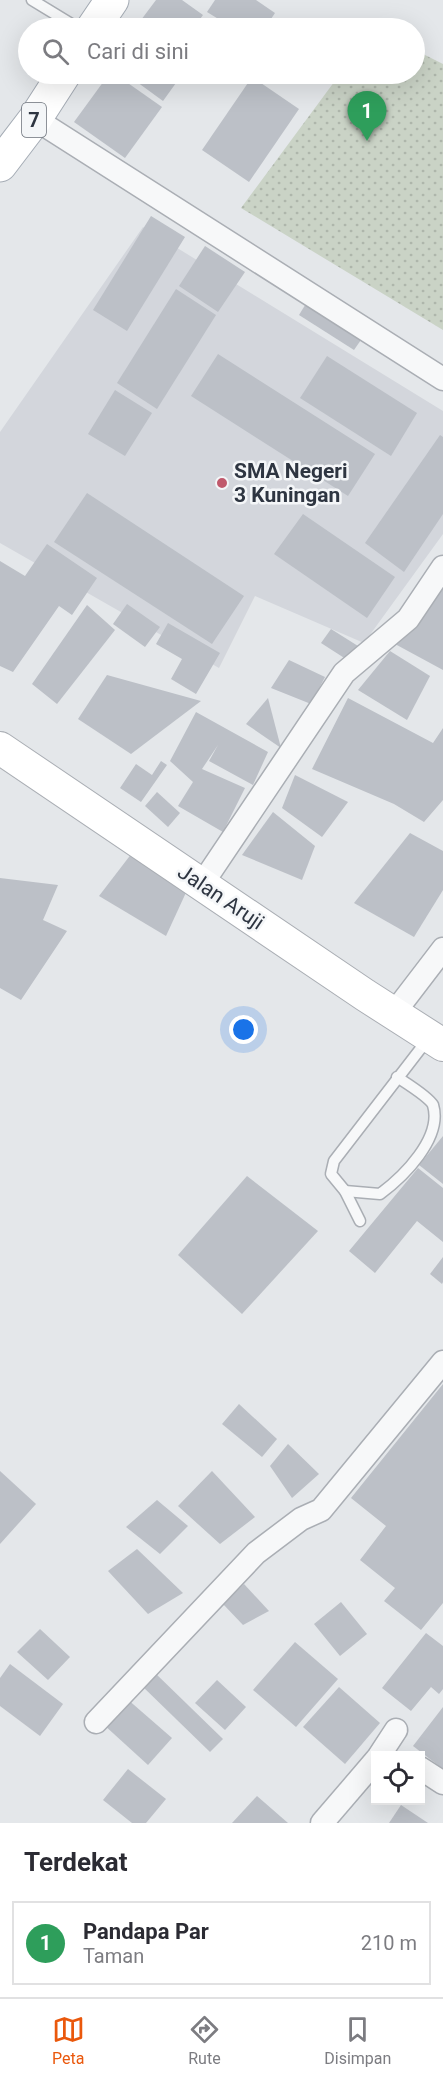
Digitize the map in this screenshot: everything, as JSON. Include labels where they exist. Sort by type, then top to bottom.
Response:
[{"type":"main road","points":[[100,18],[112,0]]},
{"type":"main road","name":"7","points":[[0,165],[57,84]]},
{"type":"street","points":[[34,119],[443,379]]},
{"type":"street","points":[[202,884],[344,673],[408,619],[443,567]]},
{"type":"street","name":"Jalan Aruji","points":[[2,752],[436,1040]]},
{"type":"street","points":[[394,1013],[443,950]]},
{"type":"street","points":[[96,1722],[256,1553],[301,1519],[321,1510],[443,1362]]},
{"type":"street","points":[[322,1823],[388,1749]]},
{"type":"street","points":[[425,1771],[443,1783]]},
{"type":"lane","points":[[32,0],[62,18]]},
{"type":"lane","points":[[360,1221],[345,1191],[331,1174],[334,1161],[397,1077],[436,1040]]},
{"type":"lane","points":[[345,1191],[380,1194],[402,1178],[428,1148],[437,1118],[432,1103],[397,1077]]},
{"type":"shaded area","points":[[425,55],[443,64],[443,330],[241,208],[333,84],[425,84]]},
{"type":"shaded area","name":"SMA Negeri 3 Kuningan","points":[[143,227],[443,411],[443,534],[364,643],[255,596],[219,668],[0,543],[0,432]]},
{"type":"building","points":[[156,0],[182,0],[203,15],[201,18],[142,18]]},
{"type":"building","points":[[215,0],[256,0],[275,13],[272,18],[217,18],[207,12]]},
{"type":"building","points":[[102,84],[129,84],[162,107],[125,158],[74,122]]},
{"type":"building","points":[[140,84],[175,84],[163,101]]},
{"type":"building","points":[[247,84],[262,84],[299,109],[249,182],[202,150]]},
{"type":"building","points":[[151,216],[185,237],[127,331],[93,310]]},
{"type":"building","points":[[205,246],[245,272],[218,312],[179,286]]},
{"type":"building","points":[[176,289],[216,315],[157,409],[117,383]]},
{"type":"building","points":[[307,302],[363,337],[354,350],[299,315]]},
{"type":"building","points":[[218,354],[375,454],[348,496],[191,396]]},
{"type":"building","points":[[327,356],[417,413],[391,456],[300,398]]},
{"type":"building","points":[[115,390],[152,413],[125,456],[88,434]]},
{"type":"building","points":[[440,435],[443,437],[443,514],[404,572],[365,543]]},
{"type":"building","points":[[87,493],[244,596],[212,644],[54,542]]},
{"type":"building","points":[[303,514],[395,577],[367,618],[274,554]]},
{"type":"building","points":[[47,544],[97,578],[72,615],[59,606],[13,672],[0,666],[0,561],[25,576]]},
{"type":"building","points":[[443,588],[443,670],[395,644]]},
{"type":"building","points":[[127,604],[160,627],[145,647],[113,624]]},
{"type":"building","points":[[87,605],[115,630],[57,704],[32,684]]},
{"type":"building","points":[[168,623],[220,653],[196,694],[171,679],[182,659],[156,644]]},
{"type":"building","points":[[331,629],[358,646],[349,661],[321,643]]},
{"type":"building","points":[[390,651],[430,676],[407,720],[358,690]]},
{"type":"building","points":[[289,660],[325,677],[311,704],[271,688]]},
{"type":"building","points":[[107,675],[201,701],[131,754],[78,719]]},
{"type":"building","points":[[268,698],[281,748],[246,724]]},
{"type":"building","points":[[348,698],[433,743],[443,728],[443,800],[424,822],[394,804],[312,769]]},
{"type":"building","points":[[196,712],[268,752],[253,785],[209,761],[218,745],[202,769],[245,788],[223,832],[178,806],[193,782],[170,761]]},
{"type":"building","points":[[161,761],[167,765],[141,802],[120,788],[136,764],[152,775]]},
{"type":"building","points":[[295,775],[348,802],[322,837],[282,808]]},
{"type":"building","points":[[157,792],[180,813],[168,827],[145,806]]},
{"type":"building","points":[[273,812],[315,846],[302,880],[242,855]]},
{"type":"building","points":[[410,833],[443,851],[443,890],[414,937],[354,903]]},
{"type":"building","points":[[132,853],[189,886],[166,936],[99,896]]},
{"type":"building","points":[[0,878],[58,885],[43,920],[67,931],[21,1000],[0,988]]},
{"type":"building","points":[[443,1136],[443,1184],[419,1165]]},
{"type":"building","points":[[418,1168],[443,1188],[443,1242],[417,1221],[375,1273],[349,1251]]},
{"type":"building","points":[[247,1176],[318,1231],[242,1314],[178,1255]]},
{"type":"building","points":[[443,1257],[443,1282],[442,1284],[430,1274]]},
{"type":"building","points":[[443,1384],[443,1603],[421,1630],[384,1601],[395,1588],[360,1560],[386,1526],[351,1498]]},
{"type":"building","points":[[239,1404],[277,1439],[262,1457],[222,1424]]},
{"type":"building","points":[[288,1444],[319,1474],[292,1498],[270,1466]]},
{"type":"building","points":[[0,1471],[36,1504],[0,1544]]},
{"type":"building","points":[[212,1471],[255,1517],[220,1544],[178,1506]]},
{"type":"building","points":[[157,1500],[188,1526],[160,1554],[126,1527]]},
{"type":"building","points":[[137,1549],[183,1593],[148,1614],[108,1571]]},
{"type":"building","points":[[244,1584],[269,1611],[243,1625],[223,1604]]},
{"type":"building","points":[[341,1602],[367,1634],[340,1656],[314,1624]]},
{"type":"building","points":[[40,1629],[70,1657],[48,1680],[17,1652]]},
{"type":"building","points":[[426,1633],[443,1646],[443,1689],[439,1694],[431,1687],[411,1711],[382,1688]]},
{"type":"building","points":[[295,1642],[338,1679],[296,1727],[253,1690]]},
{"type":"building","points":[[10,1664],[63,1704],[40,1736],[0,1706],[0,1678]]},
{"type":"building","points":[[153,1671],[223,1739],[210,1752],[140,1684]]},
{"type":"building","points":[[217,1680],[246,1707],[225,1730],[195,1703]]},
{"type":"building","points":[[339,1687],[380,1723],[345,1764],[303,1727]]},
{"type":"building","points":[[126,1698],[172,1738],[148,1765],[103,1724]]},
{"type":"building","points":[[443,1707],[443,1769],[425,1755],[425,1751],[420,1751],[413,1746]]},
{"type":"building","points":[[128,1769],[166,1799],[146,1823],[132,1823],[103,1800]]},
{"type":"building","points":[[257,1796],[288,1823],[232,1823]]},
{"type":"building","points":[[401,1805],[428,1823],[389,1823]]},
{"type":"place","name":"Pandapa Par","points":[[367,141]]},
{"type":"place","name":"SMA Negeri 3 Kuningan","points":[[222,483]]}]
